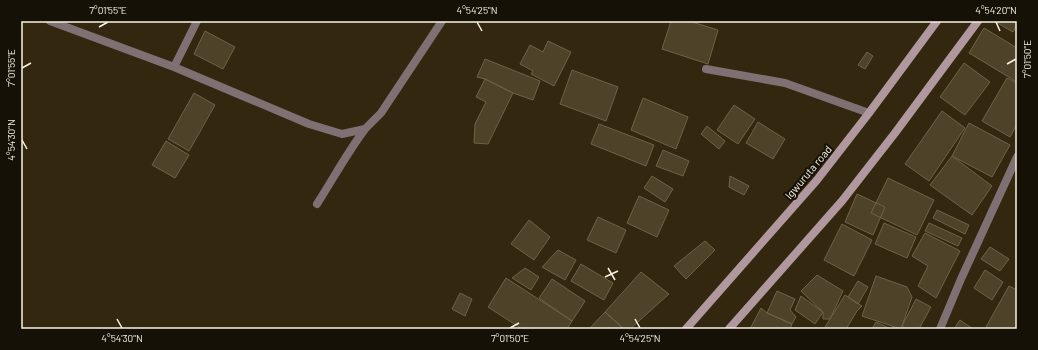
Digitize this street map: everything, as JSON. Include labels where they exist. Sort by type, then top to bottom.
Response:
[{"type":"main road","name":"Igwuruta road","points":[[686,329],[817,180],[937,21]]},
{"type":"main road","points":[[729,329],[842,201],[895,133],[978,21]]},
{"type":"street","points":[[50,21],[174,67],[309,124],[342,134],[365,129]]},
{"type":"street","points":[[174,67],[197,21]]},
{"type":"street","points":[[317,204],[334,178],[348,151],[365,129],[381,113],[442,21]]},
{"type":"street","points":[[706,69],[785,83],[869,113]]},
{"type":"street","points":[[940,329],[1017,157]]},
{"type":"building","points":[[671,21],[689,21],[718,30],[708,64],[662,49]]},
{"type":"building","points":[[994,21],[1017,21],[1017,25],[1013,32]]},
{"type":"building","points":[[984,28],[1017,48],[1017,82],[969,53]]},
{"type":"building","points":[[205,31],[235,47],[223,69],[194,54]]},
{"type":"building","points":[[548,41],[571,52],[554,86],[531,74],[533,71],[520,64],[530,45],[543,52]]},
{"type":"building","points":[[867,52],[873,56],[865,69],[858,65]]},
{"type":"building","points":[[485,59],[540,81],[533,100],[477,77]]},
{"type":"building","points":[[964,63],[990,82],[965,115],[940,97]]},
{"type":"building","points":[[572,70],[618,87],[606,121],[560,104]]},
{"type":"building","points":[[1007,78],[1017,83],[1017,124],[1010,137],[982,121]]},
{"type":"building","points":[[485,79],[513,93],[488,144],[474,143],[475,124],[486,102],[476,97]]},
{"type":"building","points":[[194,93],[215,105],[189,151],[168,139]]},
{"type":"building","points":[[643,98],[688,117],[676,149],[631,130]]},
{"type":"building","points":[[734,105],[755,119],[738,144],[717,130]]},
{"type":"building","points":[[942,111],[965,128],[929,181],[905,164]]},
{"type":"building","points":[[758,122],[785,139],[773,159],[746,143]]},
{"type":"building","points":[[969,123],[1010,145],[992,177],[952,156]]},
{"type":"building","points":[[599,124],[654,145],[646,166],[591,144]]},
{"type":"building","points":[[707,126],[725,141],[719,149],[701,134]]},
{"type":"building","points":[[166,141],[189,155],[175,178],[152,165]]},
{"type":"building","points":[[663,150],[689,161],[683,176],[656,166]]},
{"type":"building","points":[[952,156],[992,186],[972,215],[930,185]]},
{"type":"building","points":[[652,176],[673,189],[665,202],[644,188]]},
{"type":"building","points":[[730,176],[749,186],[744,195],[729,187]]},
{"type":"building","points":[[888,178],[934,200],[917,235],[871,213]]},
{"type":"building","points":[[857,194],[885,207],[873,235],[845,222]]},
{"type":"building","points":[[639,196],[669,210],[657,237],[627,223]]},
{"type":"building","points":[[937,210],[969,225],[965,234],[933,218]]},
{"type":"building","points":[[598,217],[626,230],[616,253],[587,240]]},
{"type":"building","points":[[529,220],[550,237],[534,260],[511,244]]},
{"type":"building","points":[[884,223],[916,237],[907,258],[875,244]]},
{"type":"building","points":[[929,223],[962,238],[958,246],[925,231]]},
{"type":"building","points":[[842,224],[872,240],[854,276],[824,260]]},
{"type":"building","points":[[925,233],[960,251],[936,298],[918,286],[928,266],[912,256]]},
{"type":"building","points":[[705,241],[715,250],[686,279],[674,266]]},
{"type":"building","points":[[990,247],[1009,259],[1000,271],[981,259]]},
{"type":"building","points":[[558,250],[576,260],[565,280],[542,267]]},
{"type":"building","points":[[581,264],[613,283],[604,300],[571,281]]},
{"type":"building","points":[[525,268],[539,277],[531,290],[512,278]]},
{"type":"building","points":[[985,270],[1003,282],[992,300],[974,288]]},
{"type":"building","points":[[641,272],[669,294],[630,329],[624,329],[605,312]]},
{"type":"building","points":[[817,275],[843,291],[830,319],[823,319],[823,312],[801,291]]},
{"type":"building","points":[[876,276],[907,287],[912,297],[901,329],[862,316]]},
{"type":"building","points":[[506,278],[572,321],[567,329],[522,329],[488,307]]},
{"type":"building","points":[[552,279],[585,301],[572,321],[539,298]]},
{"type":"building","points":[[858,281],[868,287],[858,304],[848,297]]},
{"type":"building","points":[[1009,286],[1017,290],[1017,329],[989,329],[986,327]]},
{"type":"building","points":[[777,291],[795,299],[790,310],[796,317],[792,324],[767,313]]},
{"type":"building","points":[[460,293],[472,299],[465,316],[452,309]]},
{"type":"building","points":[[845,295],[862,306],[857,311],[846,329],[828,329],[825,327]]},
{"type":"building","points":[[801,296],[823,312],[815,324],[795,310]]},
{"type":"building","points":[[916,299],[931,307],[919,329],[907,329],[902,326]]},
{"type":"building","points":[[761,308],[767,313],[792,324],[790,329],[750,329]]},
{"type":"building","points":[[605,312],[624,329],[589,329]]},
{"type":"building","points":[[960,320],[973,329],[954,329]]},
{"type":"building","points":[[876,322],[891,329],[872,329]]}]
